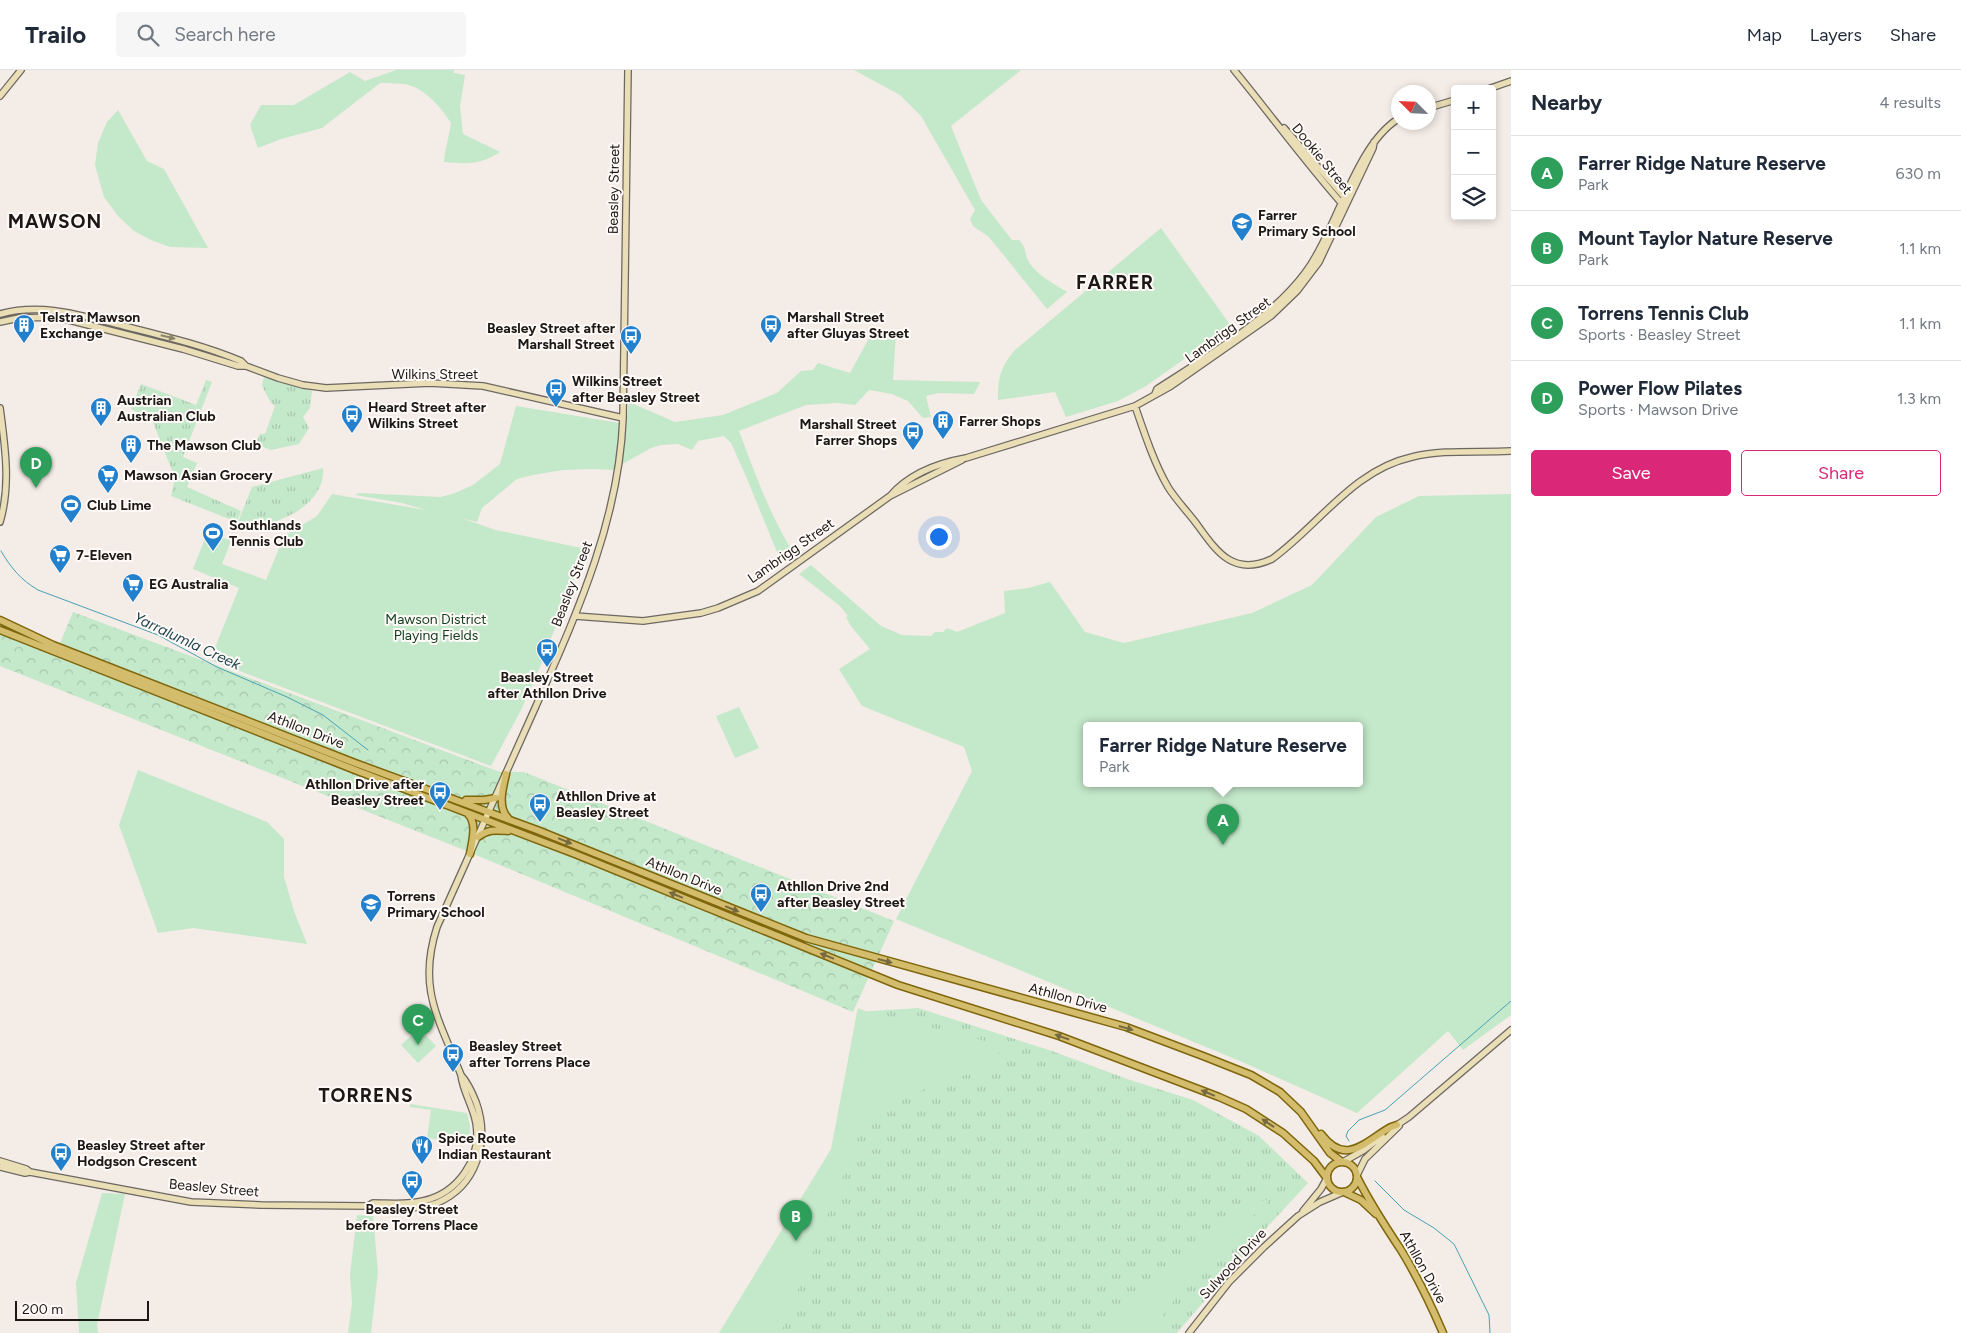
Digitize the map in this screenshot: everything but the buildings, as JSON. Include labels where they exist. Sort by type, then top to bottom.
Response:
[{"type":"main road","name":"Athllon Drive","points":[[0,620],[48,642],[335,755],[510,819],[818,942],[1126,1027],[1251,1075],[1268,1084],[1294,1104],[1330,1153],[1342,1162]]},
{"type":"main road","name":"Athllon Drive","points":[[0,630],[516,831],[898,985],[1060,1036],[1228,1101],[1258,1116],[1283,1133],[1314,1161],[1326,1178]]},
{"type":"main road","points":[[506,774],[502,795],[502,808],[510,819]]},
{"type":"main road","points":[[455,798],[472,801],[496,798]]},
{"type":"main road","points":[[466,812],[473,824],[473,840],[470,854]]},
{"type":"main road","points":[[478,837],[484,832],[493,829],[516,831]]},
{"type":"main road","points":[[1314,1130],[1320,1133],[1336,1149],[1347,1152],[1391,1126],[1397,1125]]},
{"type":"main road","points":[[1342,1162],[1353,1167],[1357,1176],[1352,1188],[1344,1192],[1332,1188],[1326,1178],[1331,1166],[1342,1162]]},
{"type":"main road","name":"Athllon Drive","points":[[1357,1176],[1377,1215],[1414,1274],[1443,1333]]},
{"type":"main road","name":"Athllon Drive","points":[[1344,1192],[1361,1200],[1377,1215]]},
{"type":"street","points":[[0,96],[21,70]]},
{"type":"street","name":"Beasley Street","points":[[0,1167],[191,1202],[368,1206],[372,1208],[412,1208],[431,1205],[458,1189],[472,1172],[480,1152],[483,1128],[470,1090],[461,1075],[432,1000],[428,982],[430,948],[437,927],[490,812],[576,614],[609,518],[621,456],[624,418],[628,70]]},
{"type":"street","name":"Dookie Street","points":[[1234,70],[1280,126],[1306,162],[1345,203]]},
{"type":"street","points":[[1496,86],[1511,81]]},
{"type":"street","points":[[1436,106],[1451,101]]},
{"type":"street","name":"Lambrigg Street","points":[[576,614],[606,619],[643,621],[701,613],[739,600],[758,591],[890,496],[966,458],[1135,406],[1154,394],[1158,394],[1271,316],[1284,304],[1319,262],[1370,146],[1391,124]]},
{"type":"street","name":"Wilkins Street","points":[[0,314],[28,310],[59,310],[192,343],[241,361],[246,366]]},
{"type":"street","name":"Wilkins Street","points":[[0,322],[19,318],[57,317],[183,349],[238,366],[246,366],[278,378],[326,388],[430,383],[483,386],[624,418]]},
{"type":"street","points":[[1135,406],[1160,470],[1175,497],[1214,548],[1227,559],[1252,566],[1266,562],[1278,555],[1356,484],[1383,467],[1412,457],[1428,454],[1511,451]]},
{"type":"street","points":[[0,408],[6,466],[6,490],[0,522]]},
{"type":"street","points":[[1357,1176],[1365,1159],[1404,1121],[1511,1030]]},
{"type":"street","points":[[1342,1162],[1364,1150],[1404,1121]]},
{"type":"street","name":"Beasley Street","points":[[0,1161],[30,1172]]},
{"type":"street","name":"Sulwood Drive","points":[[1189,1333],[1230,1282],[1298,1216],[1321,1189],[1326,1178]]},
{"type":"street","name":"Sulwood Drive","points":[[1298,1216],[1320,1202],[1344,1192]]},
{"type":"green space","points":[[396,70],[454,70],[454,73],[465,75],[460,106],[463,134],[500,152],[473,163],[444,162],[451,123],[447,117],[425,93],[404,84],[389,83],[380,83],[322,128],[281,139],[258,148],[250,125],[261,105],[294,105],[350,72],[365,81]]},
{"type":"green space","points":[[854,70],[1021,70],[951,126],[981,200],[1012,240],[1019,240],[1034,269],[1044,278],[1067,292],[1047,309],[989,237],[973,226],[970,219],[975,210],[921,116],[900,95]]},
{"type":"green space","points":[[118,110],[147,161],[164,169],[208,248],[170,247],[151,240],[134,231],[118,216],[104,197],[95,165],[98,143],[107,122]]},
{"type":"green space","points":[[1161,228],[1231,326],[1146,386],[1118,401],[1066,417],[1055,392],[998,400],[1001,373],[1015,350]]},
{"type":"green space","name":"Mawson District Playing Fields","points":[[874,329],[896,333],[893,380],[980,382],[974,394],[938,393],[926,396],[931,417],[923,418],[908,401],[892,394],[869,390],[855,405],[838,403],[806,405],[739,431],[757,479],[778,526],[795,555],[785,561],[777,552],[731,443],[724,436],[698,441],[692,450],[678,444],[661,445],[651,448],[612,470],[563,470],[517,479],[482,508],[477,522],[461,518],[496,530],[586,549],[536,677],[521,710],[491,766],[210,660],[239,588],[193,569],[208,531],[231,541],[222,564],[266,580],[284,536],[317,516],[332,494],[426,510],[402,503],[355,495],[359,493],[441,497],[473,485],[500,464],[516,406],[626,424],[629,402],[675,422],[723,415],[777,393],[801,371],[813,370],[818,363],[850,373]]},
{"type":"green space","points":[[264,377],[312,391],[310,408],[303,417],[309,428],[299,444],[271,450],[255,444],[260,434],[265,434],[275,406],[271,403],[262,386]]},
{"type":"green space","points":[[206,380],[212,382],[183,457],[197,463],[187,487],[241,511],[237,522],[171,496],[175,478],[152,420],[131,409],[141,384],[196,405]]},
{"type":"green space","points":[[323,468],[319,489],[312,499],[294,513],[262,524],[238,522],[252,487]]},
{"type":"green space","points":[[1511,494],[1511,1015],[1463,1050],[1448,1031],[1357,1113],[1240,1061],[896,919],[972,771],[964,747],[862,706],[839,669],[870,649],[850,625],[846,617],[848,616],[840,606],[799,574],[811,565],[881,626],[902,635],[931,636],[935,632],[943,632],[947,628],[957,632],[1005,613],[1004,591],[1028,588],[1050,582],[1085,632],[1124,643],[1252,613],[1312,585],[1376,517],[1419,496]]},
{"type":"green space","points":[[73,612],[500,772],[524,772],[894,921],[853,1012],[464,850],[0,666],[0,634],[55,655]]},
{"type":"green space","points":[[739,707],[759,748],[735,758],[716,716]]},
{"type":"green space","points":[[138,770],[267,822],[284,839],[284,877],[294,911],[307,944],[193,928],[158,933],[119,825]]},
{"type":"green space","points":[[858,1008],[879,1017],[913,1023],[1005,1046],[988,1067],[894,1100],[879,1113],[869,1109],[781,1333],[719,1333],[831,1149]]},
{"type":"green space","points":[[918,1008],[1052,1051],[1130,1080],[1193,1100],[1259,1136],[1308,1183],[1269,1225],[1177,1333],[720,1333],[832,1149],[857,1012]]},
{"type":"green space","points":[[419,1028],[436,1046],[418,1063],[401,1045]]},
{"type":"green space","points":[[410,1104],[467,1113],[470,1126],[469,1144],[427,1138],[431,1110],[410,1107]]},
{"type":"green space","points":[[102,1193],[125,1194],[97,1325],[98,1333],[79,1333],[76,1283]]},
{"type":"green space","points":[[1265,1199],[1268,1202],[1205,1263],[1164,1314],[1152,1333],[1091,1333]]},
{"type":"green space","points":[[357,1215],[373,1216],[378,1272],[371,1333],[348,1333],[352,1303],[350,1275]]},
{"type":"waterway","name":"Yarralumla Creek","points":[[1,551],[17,573],[38,590],[158,635],[217,667],[287,697],[323,715],[368,750]]},
{"type":"waterway","points":[[1349,1141],[1346,1136],[1348,1131],[1359,1120],[1385,1110],[1511,1001]]},
{"type":"waterway","points":[[1375,1181],[1404,1210],[1434,1228],[1454,1244],[1489,1315],[1490,1333]]},
{"type":"place","name":"Farrer Primary School","points":[[1242,242]]},
{"type":"place","name":"Telstra Mawson Exchange","points":[[24,344]]},
{"type":"place","name":"Marshall Street after Gluyas Street","points":[[771,344]]},
{"type":"place","name":"Beasley Street after Marshall Street","points":[[631,355]]},
{"type":"place","name":"Wilkins Street after Beasley Street","points":[[556,408]]},
{"type":"place","name":"Austrian Australian Club","points":[[101,427]]},
{"type":"place","name":"Heard Street after Wilkins Street","points":[[352,434]]},
{"type":"place","name":"Farrer Shops","points":[[943,440]]},
{"type":"place","name":"Marshall Street Farrer Shops","points":[[913,451]]},
{"type":"place","name":"The Mawson Club","points":[[131,464]]},
{"type":"place","name":"Power Flow Pilates","points":[[36,488]]},
{"type":"place","name":"Mawson Asian Grocery","points":[[108,494]]},
{"type":"place","name":"Club Lime","points":[[71,524]]},
{"type":"place","name":"Southlands Tennis Club","points":[[213,552]]},
{"type":"place","name":"7-Eleven","points":[[60,574]]},
{"type":"place","name":"EG Australia","points":[[133,603]]},
{"type":"place","name":"Beasley Street after Athllon Drive","points":[[547,668]]},
{"type":"place","name":"Athllon Drive after Beasley Street","points":[[440,811]]},
{"type":"place","name":"Athllon Drive at Beasley Street","points":[[540,823]]},
{"type":"place","name":"Farrer Ridge Nature Reserve","points":[[1223,845]]},
{"type":"place","name":"Athllon Drive 2nd after Beasley Street","points":[[761,913]]},
{"type":"place","name":"Torrens Primary School","points":[[371,923]]},
{"type":"place","name":"Torrens Tennis Club","points":[[418,1045]]},
{"type":"place","name":"Beasley Street after Torrens Place","points":[[453,1073]]},
{"type":"place","name":"Spice Route Indian Restaurant","points":[[422,1165]]},
{"type":"place","name":"Beasley Street after Hodgson Crescent","points":[[61,1172]]},
{"type":"place","name":"Beasley Street before Torrens Place","points":[[412,1200]]},
{"type":"place","name":"Mount Taylor Nature Reserve","points":[[796,1241]]},
{"type":"district","name":"MAWSON","points":[[55,221]]},
{"type":"district","name":"FARRER","points":[[1115,282]]},
{"type":"district","name":"TORRENS","points":[[366,1095]]}]
